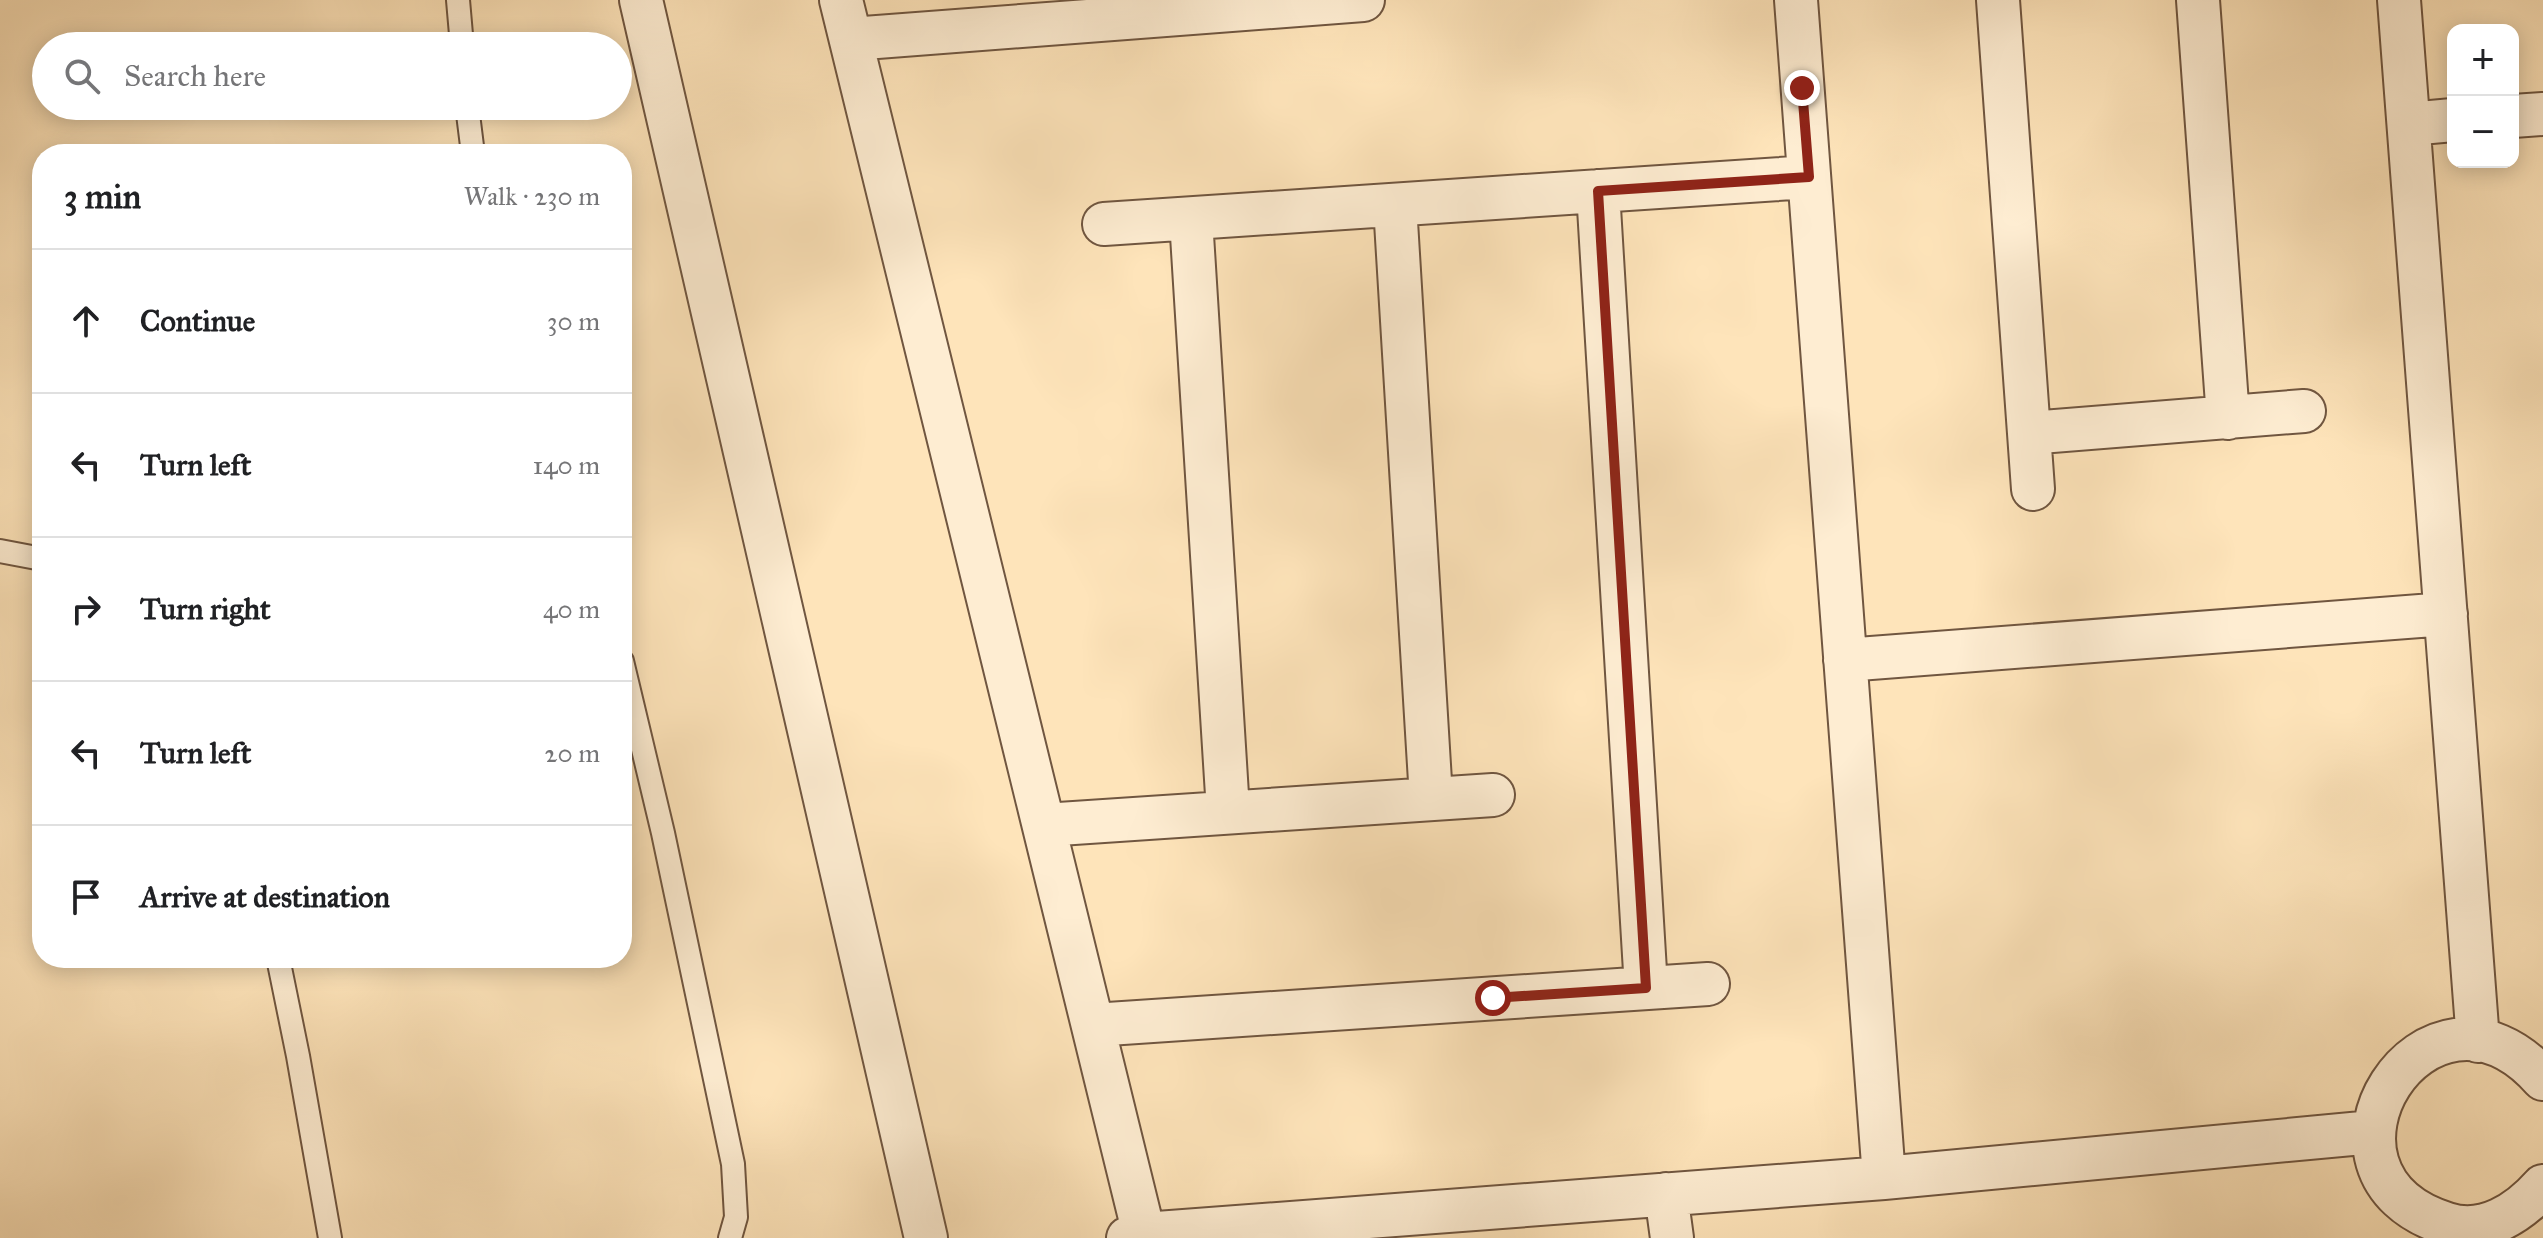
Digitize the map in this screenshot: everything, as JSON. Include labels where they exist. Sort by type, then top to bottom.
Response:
[{"type":"street","points":[[641,0],[926,1238]]},
{"type":"street","points":[[1363,0],[846,20],[1093,1025],[1136,1236],[1884,1178],[2373,1132]]},
{"type":"street","points":[[1796,0],[1884,1178]]},
{"type":"street","points":[[1998,0],[2033,489]]},
{"type":"street","points":[[2198,0],[2228,418]]},
{"type":"street","points":[[2399,0],[2478,1041]]},
{"type":"street","points":[[2519,116],[2543,114]]},
{"type":"street","points":[[2409,124],[2447,121]]},
{"type":"street","points":[[1104,224],[1809,177]]},
{"type":"street","points":[[1598,191],[1646,988]]},
{"type":"street","points":[[1395,205],[1431,798]]},
{"type":"street","points":[[1191,219],[1228,811]]},
{"type":"street","points":[[2029,433],[2304,411]]},
{"type":"street","points":[[1845,660],[2446,614]]},
{"type":"street","points":[[1044,825],[1493,795]]},
{"type":"street","points":[[1093,1025],[1708,984]]},
{"type":"street","points":[[2543,1079],[2528,1062],[2506,1048],[2478,1041],[2454,1040],[2429,1048],[2407,1062],[2389,1082],[2378,1106],[2373,1132],[2377,1159],[2396,1194],[2405,1204],[2454,1232],[2480,1226],[2506,1228],[2543,1186]]},
{"type":"street","points":[[1666,1194],[1672,1238]]},
{"type":"lane","points":[[458,0],[461,32]]},
{"type":"lane","points":[[469,120],[472,144]]},
{"type":"lane","points":[[0,551],[32,557]]},
{"type":"lane","points":[[632,703],[663,833],[733,1164],[735,1231]]},
{"type":"lane","points":[[280,968],[330,1238]]},
{"type":"route","points":[[1493,998],[1646,988],[1598,191],[1809,177],[1802,88]]}]
